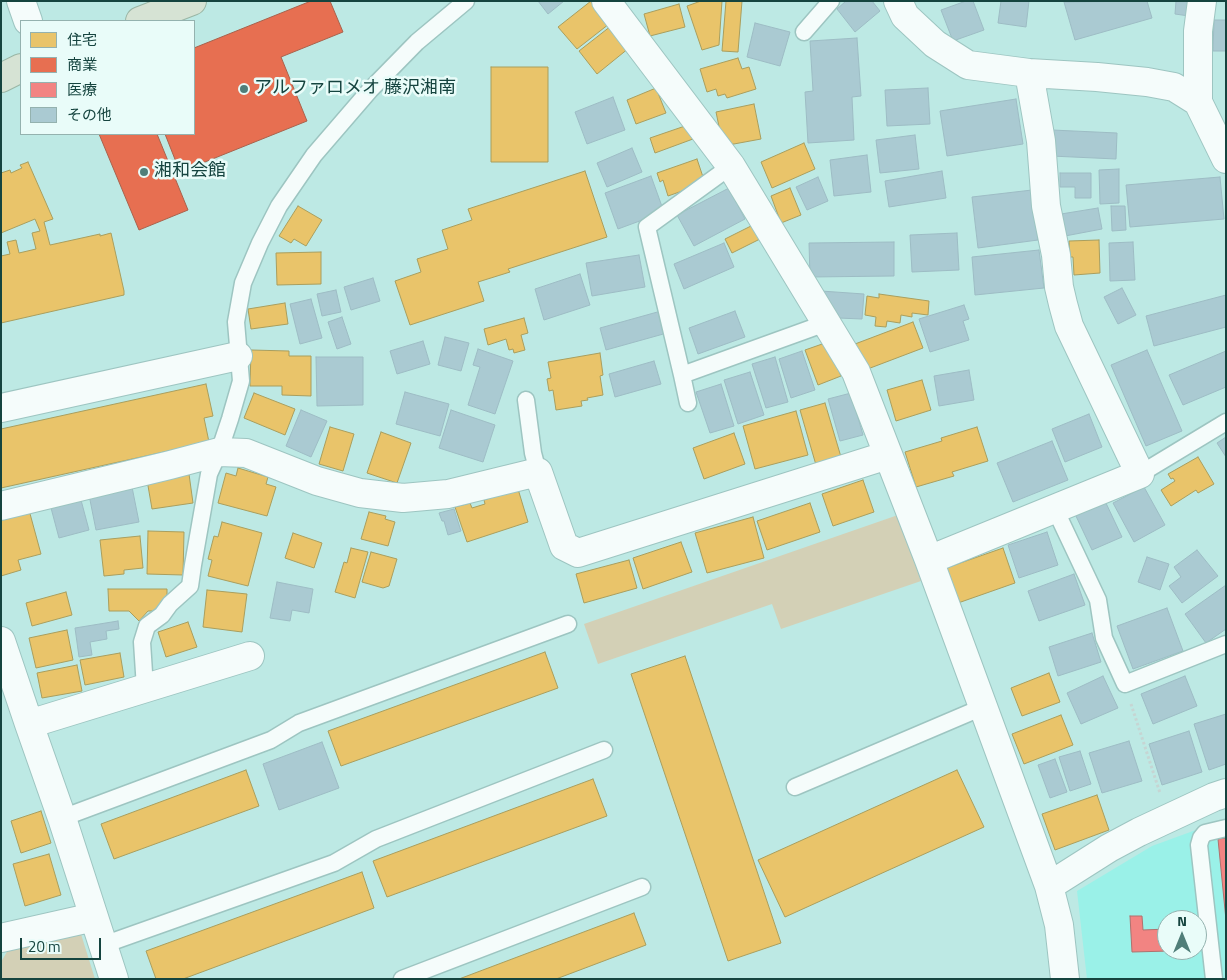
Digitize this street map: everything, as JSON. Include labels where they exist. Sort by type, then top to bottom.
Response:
[{"type":"highway","points":[[143,20],[192,1]]},
{"type":"highway","points":[[1,78],[20,68]]},
{"type":"street","points":[[21,1],[28,20]]},
{"type":"street","points":[[606,1],[731,166],[856,372],[929,560],[1049,886],[1059,925],[1065,979]]},
{"type":"street","points":[[898,1],[905,16],[935,44],[968,65],[1029,73],[1147,82],[1174,87],[1198,102]]},
{"type":"street","points":[[1202,1],[1198,31],[1198,102],[1226,159]]},
{"type":"street","points":[[929,560],[1140,474],[1070,326],[1063,304],[1046,206],[1041,141],[1029,73]]},
{"type":"street","points":[[1,408],[238,356]]},
{"type":"street","points":[[1,506],[219,452],[246,453],[317,481],[360,493],[403,498],[448,494],[538,472],[564,546],[578,553],[888,455]]},
{"type":"street","points":[[1,641],[28,724],[62,818],[114,979]]},
{"type":"street","points":[[28,724],[250,656]]},
{"type":"street","points":[[1049,886],[1139,832],[1226,793]]},
{"type":"street","points":[[1,938],[94,917]]},
{"type":"lane","points":[[145,688],[142,642],[147,626],[162,615],[170,604],[190,586],[209,474],[219,452],[241,381],[236,322],[243,283],[260,243],[279,206],[314,155],[370,90],[417,42],[466,1]]},
{"type":"lane","points":[[804,32],[831,1]]},
{"type":"lane","points":[[688,403],[647,227],[731,166]]},
{"type":"lane","points":[[682,376],[826,323]]},
{"type":"lane","points":[[526,400],[533,453],[538,472]]},
{"type":"lane","points":[[1140,474],[1226,422]]},
{"type":"lane","points":[[1055,509],[1098,600],[1104,638],[1125,684],[1226,644]]},
{"type":"lane","points":[[62,818],[271,740],[299,722],[568,624]]},
{"type":"lane","points":[[796,787],[983,707]]},
{"type":"lane","points":[[103,945],[334,863],[376,839],[604,750]]},
{"type":"lane","points":[[1218,974],[1200,845],[1201,838],[1205,833],[1226,828]]},
{"type":"lane","points":[[402,979],[642,888]]},
{"type":"path","points":[[1125,684],[1168,818]]},
{"type":"shaded area","points":[[898,515],[921,581],[781,629],[772,604],[598,664],[584,624]]},
{"type":"shaded area","points":[[1226,819],[1226,979],[1087,979],[1077,891],[1152,846]]},
{"type":"shaded area","points":[[81,934],[95,979],[1,979],[1,962],[8,950]]},
{"type":"building: 住宅","points":[[591,1],[609,24],[577,49],[558,27]]},
{"type":"building: 住宅","points":[[701,1],[722,1],[719,45],[702,50],[687,6]]},
{"type":"building: 住宅","points":[[726,1],[742,1],[738,52],[722,51]]},
{"type":"building: 住宅","points":[[679,4],[685,27],[650,36],[644,14]]},
{"type":"building: 住宅","points":[[611,26],[629,48],[597,74],[579,51]]},
{"type":"building: 住宅","points":[[738,58],[742,69],[749,67],[756,89],[727,98],[725,94],[718,96],[716,89],[707,92],[700,69]]},
{"type":"building: 住宅","points":[[491,67],[548,67],[548,162],[491,162]]},
{"type":"building: 住宅","points":[[656,88],[666,113],[636,124],[627,100]]},
{"type":"building: 住宅","points":[[754,104],[761,139],[723,146],[716,112]]},
{"type":"building: 住宅","points":[[688,125],[693,139],[655,153],[650,138]]},
{"type":"building: 住宅","points":[[804,143],[815,169],[772,188],[761,162]]},
{"type":"building: 住宅","points":[[697,159],[705,183],[668,196],[663,180],[660,182],[657,173]]},
{"type":"building: 住宅","points":[[28,162],[53,219],[44,222],[50,245],[111,233],[124,295],[1,323],[1,256],[10,254],[7,242],[16,240],[19,253],[36,249],[32,233],[40,231],[35,219],[1,233],[1,173],[10,170],[11,173],[22,168],[20,165]]},
{"type":"building: 住宅","points":[[585,171],[607,237],[508,269],[510,272],[478,282],[484,301],[410,325],[395,281],[421,272],[417,259],[448,249],[442,230],[472,220],[468,209]]},
{"type":"building: 住宅","points":[[790,188],[801,215],[781,223],[771,196]]},
{"type":"building: 住宅","points":[[298,206],[322,220],[306,246],[294,239],[291,243],[279,236]]},
{"type":"building: 住宅","points":[[757,223],[764,237],[732,253],[725,239]]},
{"type":"building: 住宅","points":[[1099,240],[1100,273],[1074,275],[1073,257],[1070,257],[1069,241]]},
{"type":"building: 住宅","points":[[321,252],[321,284],[277,285],[276,253]]},
{"type":"building: 住宅","points":[[879,294],[929,301],[928,315],[912,313],[912,317],[901,315],[900,323],[887,321],[886,327],[875,326],[876,317],[865,315],[867,296],[879,298]]},
{"type":"building: 住宅","points":[[285,303],[288,324],[251,329],[248,309]]},
{"type":"building: 住宅","points":[[524,318],[528,333],[521,335],[525,350],[514,353],[513,349],[509,350],[506,339],[488,345],[484,329]]},
{"type":"building: 住宅","points":[[913,322],[923,348],[865,370],[855,344]]},
{"type":"building: 住宅","points":[[828,342],[841,376],[818,385],[805,350]]},
{"type":"building: 住宅","points":[[251,350],[289,351],[289,356],[311,356],[311,396],[282,395],[282,386],[250,386]]},
{"type":"building: 住宅","points":[[600,353],[603,375],[600,376],[603,395],[581,401],[582,406],[556,410],[553,390],[549,391],[547,379],[551,378],[548,362]]},
{"type":"building: 住宅","points":[[922,380],[931,410],[896,421],[887,390]]},
{"type":"building: 住宅","points":[[206,384],[213,416],[204,418],[209,442],[1,488],[1,429]]},
{"type":"building: 住宅","points":[[254,393],[295,409],[285,435],[244,418]]},
{"type":"building: 住宅","points":[[825,403],[841,457],[816,465],[800,410]]},
{"type":"building: 住宅","points":[[796,411],[808,455],[755,469],[743,426]]},
{"type":"building: 住宅","points":[[330,427],[354,434],[343,471],[319,464]]},
{"type":"building: 住宅","points":[[977,427],[988,461],[952,472],[954,476],[916,487],[905,452],[942,441],[941,438]]},
{"type":"building: 住宅","points":[[381,432],[411,443],[397,483],[367,473]]},
{"type":"building: 住宅","points":[[734,433],[745,464],[704,479],[693,448]]},
{"type":"building: 住宅","points":[[1198,457],[1214,484],[1198,493],[1196,490],[1171,506],[1161,490],[1175,481],[1168,474]]},
{"type":"building: 住宅","points":[[238,468],[268,477],[266,484],[276,487],[267,516],[218,503],[226,473],[236,476]]},
{"type":"building: 住宅","points":[[189,474],[193,503],[152,509],[147,480]]},
{"type":"building: 住宅","points":[[863,480],[874,512],[833,526],[822,494]]},
{"type":"building: 住宅","points":[[518,489],[528,522],[467,542],[455,507],[470,503],[472,508],[485,504],[484,500]]},
{"type":"building: 住宅","points":[[810,503],[820,532],[767,550],[757,521]]},
{"type":"building: 住宅","points":[[29,510],[41,554],[18,560],[21,570],[1,576],[1,518]]},
{"type":"building: 住宅","points":[[369,512],[386,516],[385,519],[395,522],[388,546],[361,539]]},
{"type":"building: 住宅","points":[[753,517],[764,558],[707,573],[695,533]]},
{"type":"building: 住宅","points":[[222,522],[262,533],[248,586],[208,576],[212,560],[208,559],[214,536],[218,537]]},
{"type":"building: 住宅","points":[[148,531],[184,532],[183,575],[147,574]]},
{"type":"building: 住宅","points":[[293,533],[322,543],[314,568],[285,558]]},
{"type":"building: 住宅","points":[[140,536],[143,568],[124,570],[124,574],[104,576],[100,540]]},
{"type":"building: 住宅","points":[[681,542],[692,572],[643,589],[633,558]]},
{"type":"building: 住宅","points":[[351,548],[368,552],[355,598],[335,592],[344,562],[347,563]]},
{"type":"building: 住宅","points":[[1003,548],[1015,583],[958,603],[946,568]]},
{"type":"building: 住宅","points":[[371,552],[397,559],[389,586],[383,588],[362,582]]},
{"type":"building: 住宅","points":[[629,560],[637,588],[584,603],[576,574]]},
{"type":"building: 住宅","points":[[108,589],[167,589],[167,605],[160,611],[148,611],[139,621],[129,611],[109,611]]},
{"type":"building: 住宅","points":[[207,590],[247,594],[242,632],[203,627]]},
{"type":"building: 住宅","points":[[66,592],[72,615],[32,626],[26,603]]},
{"type":"building: 住宅","points":[[188,622],[197,647],[166,657],[158,632]]},
{"type":"building: 住宅","points":[[67,630],[73,660],[36,668],[29,638]]},
{"type":"building: 住宅","points":[[545,652],[558,688],[341,766],[328,731]]},
{"type":"building: 住宅","points":[[120,653],[124,677],[85,685],[80,660]]},
{"type":"building: 住宅","points":[[685,656],[781,943],[728,961],[631,674]]},
{"type":"building: 住宅","points":[[77,665],[82,691],[42,698],[37,673]]},
{"type":"building: 住宅","points":[[1049,673],[1060,702],[1022,716],[1011,688]]},
{"type":"building: 住宅","points":[[1061,715],[1073,745],[1024,764],[1012,734]]},
{"type":"building: 住宅","points":[[246,770],[259,806],[114,859],[101,824]]},
{"type":"building: 住宅","points":[[957,770],[984,827],[785,917],[758,860]]},
{"type":"building: 住宅","points":[[593,779],[607,816],[387,897],[373,861]]},
{"type":"building: 住宅","points":[[1097,795],[1109,830],[1055,850],[1042,814]]},
{"type":"building: 住宅","points":[[41,811],[51,843],[21,853],[11,821]]},
{"type":"building: 住宅","points":[[49,854],[61,895],[25,906],[13,864]]},
{"type":"building: 住宅","points":[[362,872],[374,908],[183,979],[156,979],[146,951]]},
{"type":"building: 住宅","points":[[634,913],[646,945],[556,979],[459,979]]},
{"type":"building: 商業","name":"アルファロメオ 藤沢湘南","points":[[311,1],[330,1],[343,32],[281,57],[307,121],[180,172],[165,135],[195,135],[195,48]]},
{"type":"building: 商業","name":"湘和会館","points":[[99,135],[157,135],[188,210],[139,230]]},
{"type":"building: 医療","points":[[1226,838],[1226,920],[1218,839]]},
{"type":"building: 医療","points":[[1130,916],[1142,916],[1143,930],[1157,929],[1157,951],[1132,952]]},
{"type":"building: その他","points":[[538,1],[564,1],[548,14]]},
{"type":"building: その他","points":[[846,1],[872,1],[880,11],[855,32],[837,9]]},
{"type":"building: その他","points":[[966,1],[973,1],[984,30],[953,41],[941,10]]},
{"type":"building: その他","points":[[1001,1],[1029,1],[1026,27],[998,23]]},
{"type":"building: その他","points":[[1147,1],[1152,18],[1075,40],[1064,2]]},
{"type":"building: その他","points":[[1176,1],[1191,1],[1189,16],[1175,14]]},
{"type":"building: その他","points":[[1214,20],[1226,20],[1226,51],[1213,51]]},
{"type":"building: その他","points":[[755,23],[790,32],[780,66],[747,57]]},
{"type":"building: その他","points":[[857,38],[861,96],[852,97],[854,140],[808,143],[805,92],[813,91],[810,41]]},
{"type":"building: その他","points":[[928,88],[930,124],[887,126],[885,90]]},
{"type":"building: その他","points":[[613,97],[625,130],[587,144],[575,112]]},
{"type":"building: その他","points":[[1016,99],[1023,144],[947,156],[940,111]]},
{"type":"building: その他","points":[[1052,130],[1117,133],[1116,159],[1051,156]]},
{"type":"building: その他","points":[[915,135],[919,169],[880,173],[876,140]]},
{"type":"building: その他","points":[[632,148],[642,172],[607,187],[597,163]]},
{"type":"building: その他","points":[[867,155],[871,192],[834,196],[830,160]]},
{"type":"building: その他","points":[[1119,169],[1119,203],[1100,204],[1099,170]]},
{"type":"building: その他","points":[[942,171],[946,198],[889,207],[885,181]]},
{"type":"building: その他","points":[[1060,173],[1091,173],[1091,198],[1075,198],[1075,187],[1060,187]]},
{"type":"building: その他","points":[[651,176],[664,212],[618,229],[605,193]]},
{"type":"building: その他","points":[[818,177],[828,201],[807,210],[796,187]]},
{"type":"building: その他","points":[[1220,177],[1224,219],[1130,227],[1126,185]]},
{"type":"building: その他","points":[[729,188],[745,219],[694,246],[677,215]]},
{"type":"building: その他","points":[[1032,190],[1038,240],[978,248],[972,197]]},
{"type":"building: その他","points":[[1111,206],[1125,206],[1126,230],[1112,231]]},
{"type":"building: その他","points":[[1098,208],[1102,229],[1065,236],[1061,214]]},
{"type":"building: その他","points":[[957,233],[959,270],[912,272],[910,235]]},
{"type":"building: その他","points":[[894,242],[894,276],[810,277],[809,243]]},
{"type":"building: その他","points":[[1133,242],[1135,280],[1110,281],[1109,243]]},
{"type":"building: その他","points":[[724,243],[734,267],[684,289],[674,264]]},
{"type":"building: その他","points":[[1039,250],[1044,288],[975,295],[972,257]]},
{"type":"building: その他","points":[[639,255],[645,287],[592,296],[586,263]]},
{"type":"building: その他","points":[[580,274],[590,305],[544,320],[535,289]]},
{"type":"building: その他","points":[[373,278],[380,301],[351,310],[344,287]]},
{"type":"building: その他","points":[[1122,288],[1136,315],[1118,324],[1104,297]]},
{"type":"building: その他","points":[[336,290],[341,312],[322,316],[317,294]]},
{"type":"building: その他","points":[[821,291],[864,294],[862,319],[838,318],[838,314],[834,314]]},
{"type":"building: その他","points":[[1226,295],[1226,327],[1154,346],[1146,316]]},
{"type":"building: その他","points":[[311,299],[322,338],[300,344],[290,304]]},
{"type":"building: その他","points":[[964,305],[969,319],[963,321],[969,340],[930,352],[919,319]]},
{"type":"building: その他","points":[[661,311],[667,333],[606,350],[600,328]]},
{"type":"building: その他","points":[[735,311],[745,337],[698,354],[689,328]]},
{"type":"building: その他","points":[[342,317],[351,344],[337,349],[328,322]]},
{"type":"building: その他","points":[[445,337],[469,343],[461,371],[438,365]]},
{"type":"building: その他","points":[[423,341],[430,364],[397,374],[390,351]]},
{"type":"building: その他","points":[[478,349],[513,361],[495,414],[468,405],[480,367],[473,365]]},
{"type":"building: その他","points":[[1147,350],[1182,431],[1146,446],[1111,365]]},
{"type":"building: その他","points":[[802,351],[815,390],[791,398],[779,359]]},
{"type":"building: その他","points":[[1226,351],[1226,387],[1183,405],[1169,375]]},
{"type":"building: その他","points":[[316,357],[363,357],[363,405],[317,406]]},
{"type":"building: その他","points":[[775,357],[788,402],[766,408],[752,364]]},
{"type":"building: その他","points":[[654,361],[661,384],[615,397],[609,374]]},
{"type":"building: その他","points":[[969,370],[974,400],[939,406],[934,376]]},
{"type":"building: その他","points":[[750,372],[764,415],[738,424],[724,380]]},
{"type":"building: その他","points":[[721,384],[734,426],[710,433],[696,392]]},
{"type":"building: その他","points":[[405,392],[449,404],[440,436],[396,424]]},
{"type":"building: その他","points":[[851,393],[863,435],[840,441],[828,399]]},
{"type":"building: その他","points":[[301,410],[327,421],[311,457],[286,446]]},
{"type":"building: その他","points":[[451,410],[495,425],[483,462],[439,448]]},
{"type":"building: その他","points":[[1089,414],[1102,447],[1065,462],[1052,429]]},
{"type":"building: その他","points":[[1226,437],[1226,457],[1217,443]]},
{"type":"building: その他","points":[[1052,441],[1068,480],[1013,502],[997,463]]},
{"type":"building: その他","points":[[132,487],[139,522],[96,530],[89,495]]},
{"type":"building: その他","points":[[1144,487],[1165,525],[1134,542],[1113,503]]},
{"type":"building: その他","points":[[81,500],[89,530],[59,538],[51,508]]},
{"type":"building: その他","points":[[1105,501],[1122,537],[1092,550],[1075,514]]},
{"type":"building: その他","points":[[454,509],[461,531],[448,535],[444,521],[442,521],[439,513]]},
{"type":"building: その他","points":[[1047,532],[1058,565],[1019,578],[1008,545]]},
{"type":"building: その他","points":[[1197,550],[1218,576],[1182,603],[1169,586],[1181,577],[1174,567]]},
{"type":"building: その他","points":[[1147,557],[1169,564],[1160,590],[1138,582]]},
{"type":"building: その他","points":[[1074,574],[1085,605],[1039,621],[1028,591]]},
{"type":"building: その他","points":[[277,582],[313,589],[309,613],[292,610],[290,621],[270,618]]},
{"type":"building: その他","points":[[1226,585],[1226,629],[1206,643],[1185,614]]},
{"type":"building: その他","points":[[1167,608],[1183,651],[1133,669],[1117,626]]},
{"type":"building: その他","points":[[118,621],[119,629],[106,631],[107,639],[90,642],[92,655],[79,657],[75,628]]},
{"type":"building: その他","points":[[1092,633],[1101,662],[1058,676],[1049,647]]},
{"type":"building: その他","points":[[1103,676],[1118,708],[1081,724],[1067,693]]},
{"type":"building: その他","points":[[1185,676],[1197,706],[1153,724],[1141,694]]},
{"type":"building: その他","points":[[1226,714],[1226,764],[1209,770],[1194,724]]},
{"type":"building: その他","points":[[1189,731],[1202,772],[1162,785],[1149,744]]},
{"type":"building: その他","points":[[1129,741],[1142,781],[1102,793],[1089,753]]},
{"type":"building: その他","points":[[322,742],[339,788],[279,810],[263,764]]},
{"type":"building: その他","points":[[1080,751],[1091,784],[1070,791],[1059,757]]},
{"type":"building: その他","points":[[1055,759],[1067,792],[1050,798],[1038,765]]},
{"type":"place","name":"アルファロメオ 藤沢湘南","points":[[244,89]]},
{"type":"place","name":"湘和会館","points":[[144,172]]}]
